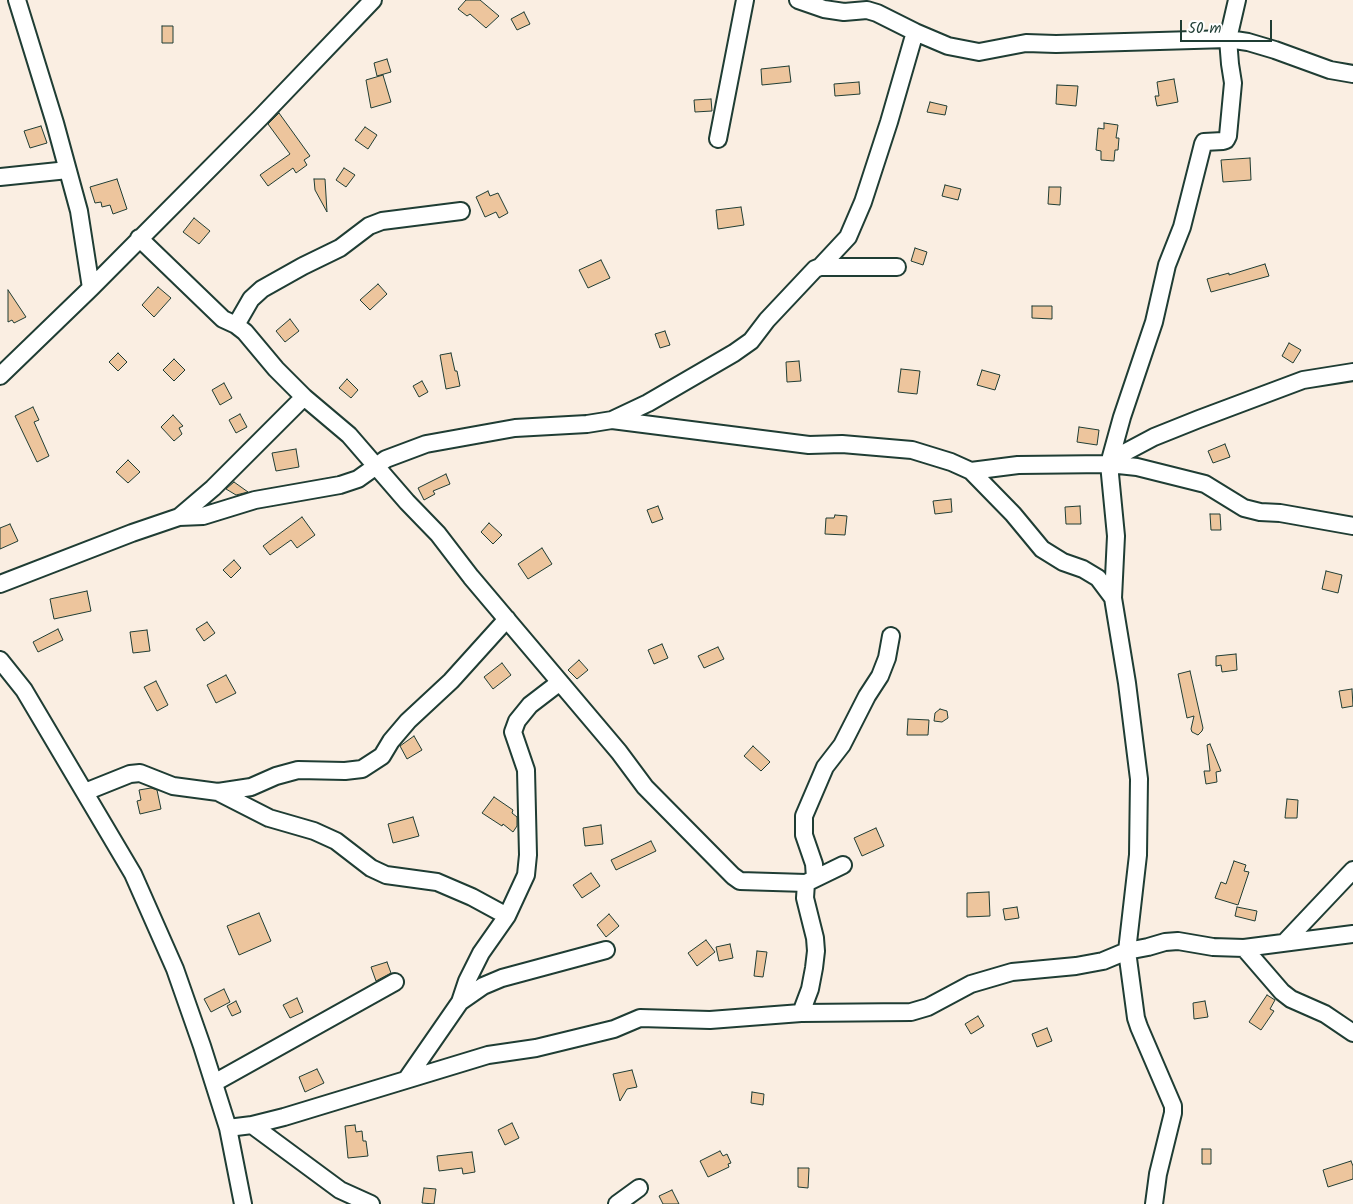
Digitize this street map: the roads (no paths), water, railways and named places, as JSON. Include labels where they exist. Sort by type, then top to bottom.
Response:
[{"type":"street","points":[[17,0],[56,123],[80,211],[91,288]]},
{"type":"street","points":[[0,376],[91,288],[260,118],[373,0]]},
{"type":"street","points":[[718,139],[745,0]]},
{"type":"street","points":[[798,0],[824,9],[844,12],[867,10],[948,46],[979,52],[1026,43],[1056,44],[1228,39],[1248,42],[1330,70],[1353,74]]},
{"type":"street","points":[[1154,1204],[1158,1174],[1174,1113],[1173,1106],[1136,1018],[1127,951],[1138,856],[1139,778],[1128,682],[1113,598],[1116,536],[1109,464],[1122,417],[1148,341],[1167,265],[1182,227],[1203,144],[1204,142],[1223,141],[1228,136],[1233,83],[1228,39],[1237,0]]},
{"type":"street","points":[[0,584],[179,517],[203,516],[255,500],[340,485],[358,479],[386,459],[426,444],[515,428],[587,424],[612,420],[648,403],[734,353],[751,341],[808,275],[820,267],[848,237],[863,202],[915,32]]},
{"type":"street","points":[[0,177],[68,170]]},
{"type":"street","points":[[236,325],[251,299],[262,289],[340,248],[369,226],[382,221],[461,211]]},
{"type":"street","points":[[139,238],[223,319],[245,332],[276,369],[304,397],[349,435],[438,534],[470,577],[619,752],[645,787],[733,876],[740,881],[810,880],[843,865]]},
{"type":"street","points":[[820,267],[897,266]]},
{"type":"street","points":[[1109,464],[1122,454],[1154,437],[1199,419],[1303,380],[1353,372]]},
{"type":"street","points":[[179,517],[213,488],[304,397]]},
{"type":"street","points":[[612,420],[809,445],[842,444],[912,450],[951,462],[971,471],[1013,514],[1042,549],[1063,562],[1083,569],[1098,578],[1113,598]]},
{"type":"street","points":[[971,471],[1018,465],[1109,464],[1137,467],[1205,484],[1244,508],[1353,526]]},
{"type":"street","points":[[85,792],[130,774],[140,773],[174,786],[218,792],[251,787],[276,776],[298,770],[362,770],[382,756],[391,741],[408,721],[450,681],[507,619]]},
{"type":"street","points":[[801,1013],[810,989],[816,951],[815,938],[805,898],[814,864],[804,835],[804,816],[825,767],[842,745],[866,696],[880,676],[887,658],[891,636]]},
{"type":"street","points":[[0,660],[24,690],[133,874],[175,969],[214,1084],[228,1128],[243,1204]]},
{"type":"street","points":[[406,1080],[460,1002],[467,981],[481,953],[508,916],[526,875],[528,855],[526,770],[513,732],[517,721],[530,705],[560,682]]},
{"type":"street","points":[[218,792],[269,818],[314,831],[336,841],[371,868],[386,875],[437,882],[472,896],[508,916]]},
{"type":"street","points":[[1284,943],[1353,870]]},
{"type":"street","points":[[228,1128],[252,1124],[335,1102],[488,1055],[536,1048],[605,1032],[640,1018],[710,1020],[801,1013],[911,1012],[928,1008],[970,984],[1012,972],[1076,966],[1165,942],[1178,940],[1213,947],[1244,948],[1353,934]]},
{"type":"street","points":[[1244,948],[1282,992],[1291,999],[1326,1014],[1353,1033]]},
{"type":"street","points":[[460,1002],[483,986],[502,978],[606,950]]},
{"type":"street","points":[[214,1084],[395,982]]},
{"type":"street","points":[[252,1124],[340,1190],[371,1204]]},
{"type":"street","points":[[617,1204],[639,1188]]}]
